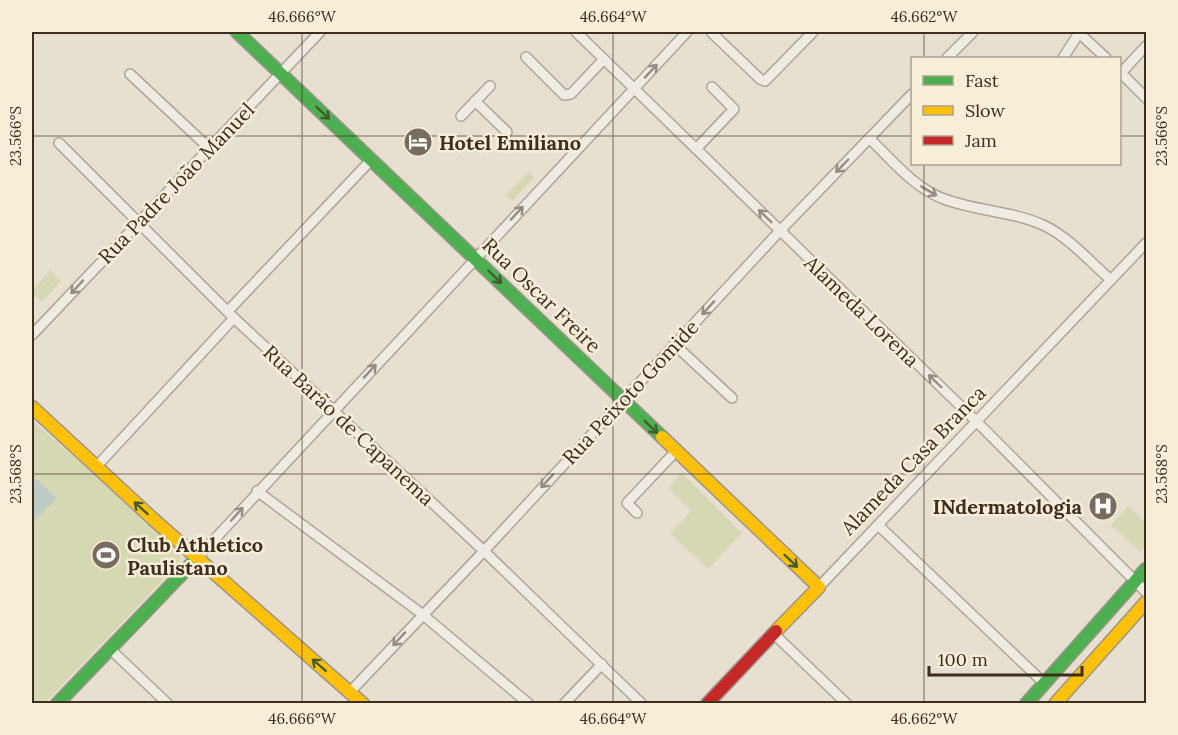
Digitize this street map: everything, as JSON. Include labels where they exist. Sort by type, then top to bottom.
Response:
[{"type":"street","name":"Rua Oscar Freire","points":[[237,32],[819,587]]},
{"type":"street","name":"Rua Padre João Manuel","points":[[32,335],[320,32]]},
{"type":"street","name":"Alameda Lorena","points":[[576,32],[977,422],[1146,592]]},
{"type":"street","points":[[57,704],[198,557],[687,32]]},
{"type":"street","points":[[711,32],[760,80],[765,81],[813,32]]},
{"type":"street","points":[[948,57],[973,32]]},
{"type":"street","points":[[1064,57],[1079,32],[1105,57]]},
{"type":"street","points":[[1121,71],[1146,46]]},
{"type":"street","points":[[526,57],[564,95],[568,96],[604,59]]},
{"type":"street","points":[[1121,73],[1146,98]]},
{"type":"street","points":[[130,74],[209,148]]},
{"type":"street","points":[[461,116],[490,86]]},
{"type":"street","points":[[696,148],[734,109],[712,87]]},
{"type":"street","name":"Rua Peixoto Gomide","points":[[350,692],[484,551],[780,231],[911,95]]},
{"type":"street","points":[[476,101],[507,132]]},
{"type":"street","points":[[870,138],[930,192],[957,203],[1028,219],[1042,225],[1065,238],[1111,280]]},
{"type":"street","name":"Rua Barão de Capanema","points":[[59,143],[231,315],[484,551],[642,704]]},
{"type":"street","points":[[96,466],[372,159]]},
{"type":"street","name":"Alameda Casa Branca","points":[[707,704],[1146,243]]},
{"type":"street","points":[[674,344],[732,398]]},
{"type":"street","points":[[32,407],[363,704]]},
{"type":"street","points":[[637,513],[627,503],[676,451]]},
{"type":"street","points":[[258,491],[422,614],[529,704]]},
{"type":"street","points":[[878,525],[1044,683]]},
{"type":"street","points":[[1026,704],[1146,569]]},
{"type":"street","points":[[1055,704],[1146,602]]},
{"type":"street","points":[[774,634],[847,704]]},
{"type":"street","points":[[109,648],[168,704]]},
{"type":"street","points":[[564,704],[602,664]]},
{"type":"green space","points":[[529,172],[534,177],[512,201],[506,195]]},
{"type":"green space","points":[[50,270],[61,281],[42,302],[32,291]]},
{"type":"green space","name":"Club Athletico Paulistano","points":[[32,420],[179,549],[180,562],[44,704],[32,703]]},
{"type":"green space","points":[[682,473],[742,533],[708,569],[670,533],[691,511],[668,488]]},
{"type":"green space","points":[[1128,506],[1146,523],[1146,544],[1140,552],[1111,525]]},
{"type":"shaded area","points":[[34,476],[56,498],[32,523],[32,478]]},
{"type":"traffic: fast","points":[[237,32],[662,437]]},
{"type":"traffic: fast","points":[[57,704],[198,557]]},
{"type":"traffic: fast","points":[[1026,704],[1146,569]]},
{"type":"traffic: slow","points":[[32,407],[153,519],[363,704]]},
{"type":"traffic: slow","points":[[662,437],[819,587],[776,631]]},
{"type":"traffic: slow","points":[[1055,704],[1146,602]]},
{"type":"traffic: jam","points":[[707,704],[776,631]]},
{"type":"place","name":"Hotel Emiliano","points":[[418,142]]},
{"type":"place","name":"INdermatologia","points":[[1103,506]]},
{"type":"place","name":"Club Athletico Paulistano","points":[[106,555]]}]
